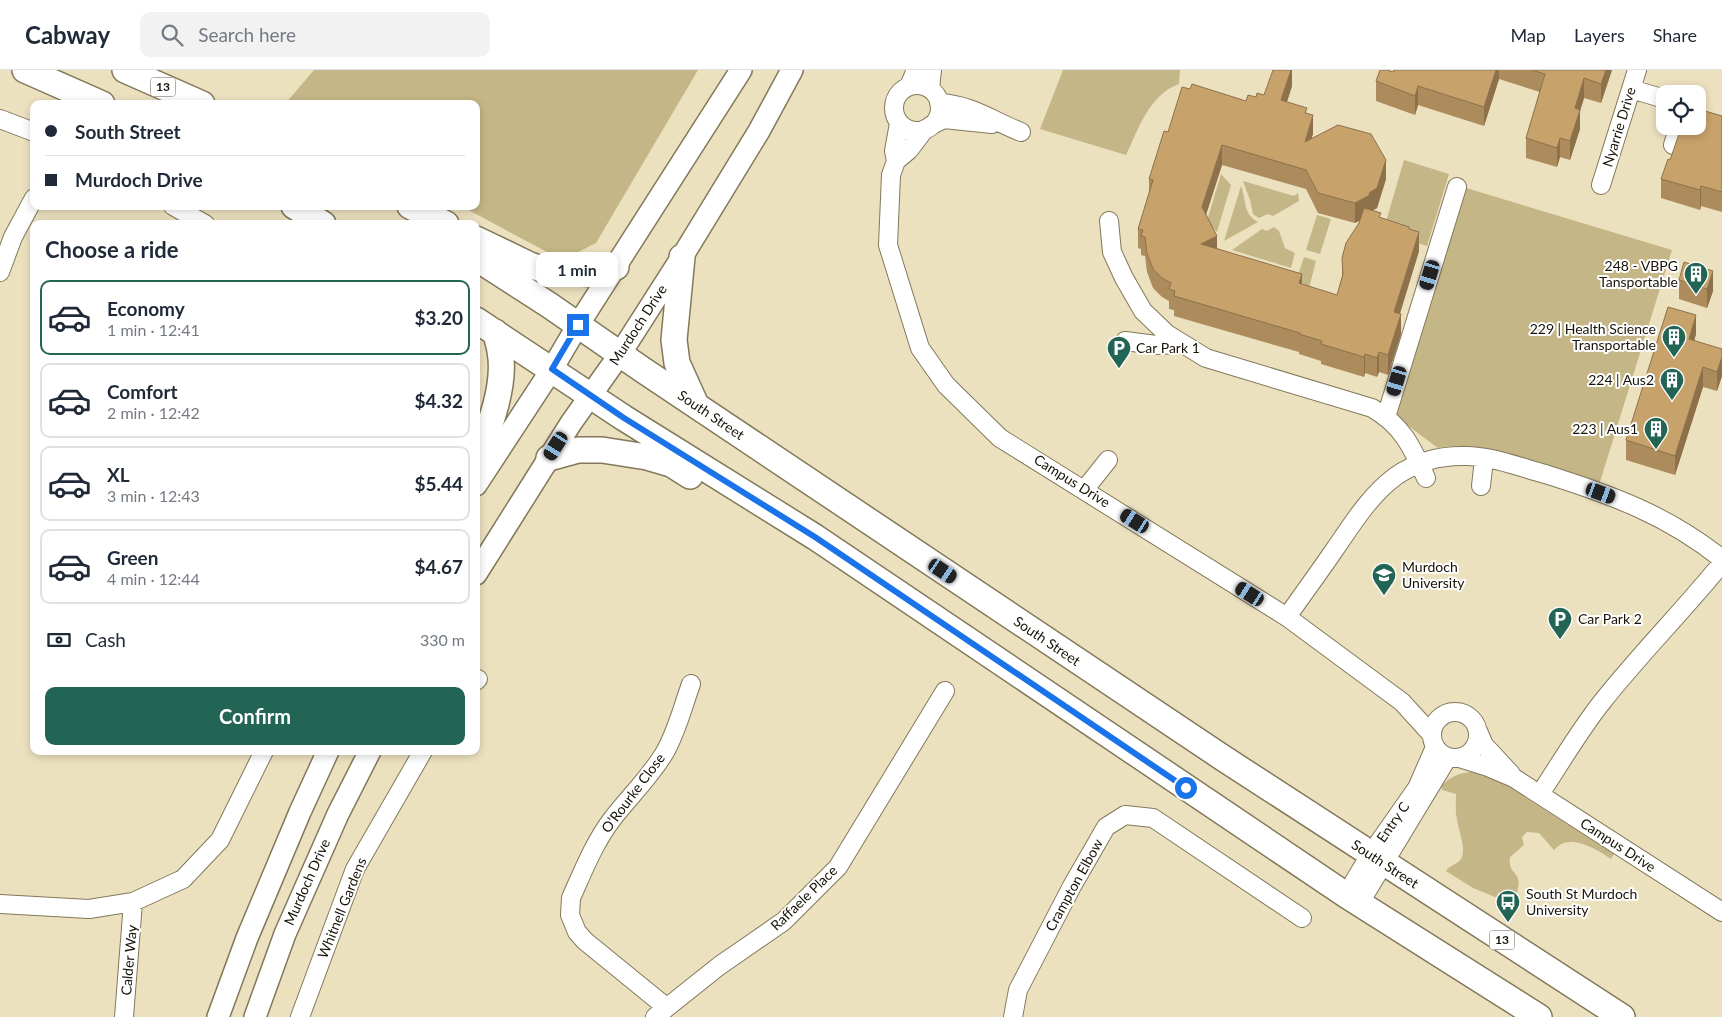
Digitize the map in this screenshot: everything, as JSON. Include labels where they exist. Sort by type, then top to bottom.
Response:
[{"type":"highway","points":[[25,70],[93,100]]},
{"type":"highway","name":"13","points":[[125,70],[193,100]]},
{"type":"highway","points":[[300,210],[317,220]]},
{"type":"highway","points":[[400,210],[416,220]]},
{"type":"highway","points":[[418,210],[438,220]]},
{"type":"highway","points":[[480,241],[544,270],[595,274],[616,267]]},
{"type":"highway","points":[[682,257],[674,340],[677,363],[696,405]]},
{"type":"highway","name":"South Street","points":[[480,261],[1220,756],[1622,1017]]},
{"type":"highway","points":[[486,326],[590,395],[815,537],[1352,899],[1539,1017]]},
{"type":"highway","points":[[480,449],[495,411],[500,381],[501,352],[486,326]]},
{"type":"highway","points":[[548,458],[578,450],[602,450],[647,457],[671,464],[746,512],[815,537]]},
{"type":"main road","points":[[480,479],[552,369],[578,325],[741,70]]},
{"type":"main road","name":"Murdoch Drive","points":[[480,568],[548,458],[620,354],[682,257],[760,132],[792,70]]},
{"type":"main road","points":[[218,1017],[247,938],[326,755]]},
{"type":"main road","name":"Murdoch Drive","points":[[255,1017],[284,934],[338,814],[368,755]]},
{"type":"street","points":[[896,161],[909,150],[939,114],[932,70]]},
{"type":"street","name":"Nyarrie Drive","points":[[1601,185],[1637,70]]},
{"type":"street","points":[[913,78],[935,96],[976,110],[1013,129],[944,119],[928,128],[909,129],[900,123],[894,113],[894,102],[900,92],[913,78]]},
{"type":"street","points":[[1631,89],[1656,96]]},
{"type":"street","points":[[0,119],[30,130]]},
{"type":"street","name":"Campus Drive","points":[[900,123],[894,151],[896,161],[891,175],[888,245],[920,348],[946,386],[1000,438],[1085,489],[1288,617],[1402,702],[1443,749],[1514,778],[1722,912]]},
{"type":"street","points":[[1673,145],[1676,135]]},
{"type":"street","points":[[1386,417],[1458,187]]},
{"type":"street","points":[[0,272],[12,237],[30,205]]},
{"type":"street","points":[[180,210],[198,220]]},
{"type":"street","points":[[1109,222],[1112,252],[1124,278],[1136,301],[1167,334],[1206,358],[1372,408],[1386,417],[1405,436],[1423,471]]},
{"type":"street","points":[[1125,341],[1156,345],[1182,344]]},
{"type":"street","points":[[1288,617],[1361,512],[1380,490],[1396,476],[1423,471],[1450,456],[1470,456],[1514,465],[1636,506],[1686,532],[1722,559]]},
{"type":"street","points":[[1481,486],[1484,459]]},
{"type":"street","points":[[1085,489],[1108,460]]},
{"type":"street","points":[[1540,794],[1600,704],[1633,664],[1686,607],[1722,563]]},
{"type":"street","name":"O’Rourke Close","points":[[661,1012],[586,941],[572,923],[570,907],[573,893],[601,836],[612,819],[666,751],[677,726],[691,684]]},
{"type":"street","name":"Raffaele Place","points":[[661,1012],[719,966],[784,922],[838,867],[945,691]]},
{"type":"street","name":"Campus Drive","points":[[1402,702],[1442,717],[1450,713],[1468,716],[1474,723],[1484,745],[1514,778]]},
{"type":"street","points":[[1442,717],[1433,728],[1443,749],[1467,755],[1474,749],[1478,732]]},
{"type":"street","name":"Entry C","points":[[1352,899],[1443,749]]},
{"type":"street","points":[[0,904],[89,909],[133,902],[183,880],[220,840],[262,755]]},
{"type":"street","name":"Whitnell Gardens","points":[[300,1017],[355,869],[421,755]]},
{"type":"street","name":"Crampton Elbow","points":[[1013,1017],[1018,990],[1072,886],[1106,827],[1125,815],[1153,818],[1302,918]]},
{"type":"street","name":"Calder Way","points":[[124,1017],[133,902]]},
{"type":"shaded area","points":[[314,70],[698,70],[596,243],[572,255],[547,252],[468,210],[480,210],[480,100],[288,100]]},
{"type":"shaded area","points":[[1063,70],[1180,70],[1179,84],[1169,89],[1152,104],[1126,155],[1040,129]]},
{"type":"shaded area","points":[[1404,160],[1449,174],[1427,246],[1383,232]]},
{"type":"shaded area","points":[[1221,174],[1231,185],[1217,232],[1207,221]]},
{"type":"shaded area","points":[[1243,181],[1294,196],[1298,193],[1299,201],[1273,216],[1268,214],[1259,218],[1253,214]]},
{"type":"shaded area","points":[[1241,186],[1247,211],[1258,222],[1224,241]]},
{"type":"shaded area","points":[[1463,187],[1672,250],[1599,485],[1475,447],[1452,446],[1438,448],[1395,414]]},
{"type":"shaded area","points":[[1317,215],[1331,219],[1320,254],[1306,250]]},
{"type":"shaded area","points":[[1274,227],[1279,231],[1285,248],[1295,253],[1291,268],[1232,250],[1262,229],[1267,231]]},
{"type":"shaded area","points":[[1304,257],[1316,261],[1308,292],[1298,275]]},
{"type":"shaded area","points":[[1471,772],[1484,774],[1502,782],[1614,854],[1611,859],[1595,849],[1576,842],[1563,843],[1554,850],[1539,833],[1527,832],[1522,837],[1524,845],[1510,857],[1511,868],[1518,881],[1517,900],[1512,906],[1473,888],[1446,871],[1461,859],[1463,849],[1456,816],[1456,794],[1442,790],[1441,786],[1455,776]]},
{"type":"building","points":[[1273,70],[1291,70],[1281,100],[1307,108],[1305,113],[1313,115],[1305,142],[1338,125],[1371,134],[1386,160],[1377,188],[1369,193],[1370,195],[1355,203],[1318,193],[1306,170],[1222,145],[1202,207],[1217,236],[1201,244],[1302,274],[1299,283],[1337,295],[1343,274],[1342,258],[1346,243],[1359,223],[1364,208],[1381,213],[1379,217],[1419,232],[1394,312],[1401,314],[1388,355],[1379,352],[1377,358],[1365,354],[1364,357],[1321,344],[1322,341],[1300,333],[1174,296],[1175,291],[1169,289],[1171,283],[1162,278],[1153,269],[1147,253],[1145,237],[1141,236],[1143,230],[1138,229],[1153,180],[1149,179],[1164,131],[1168,132],[1182,87],[1190,89],[1192,84],[1246,101],[1248,95],[1256,97],[1257,93],[1264,95]]},
{"type":"building","points":[[1380,70],[1393,72],[1394,70],[1496,70],[1484,107],[1418,86],[1415,96],[1376,81]]},
{"type":"building","points":[[1532,70],[1606,70],[1601,84],[1584,78],[1575,108],[1580,110],[1570,141],[1560,138],[1557,148],[1526,138],[1545,74]]},
{"type":"building","points":[[1706,111],[1722,116],[1722,192],[1701,186],[1700,190],[1661,179],[1668,159],[1670,160],[1679,135],[1706,135]]},
{"type":"building","points":[[1684,262],[1713,271],[1707,289],[1679,280]]},
{"type":"building","points":[[1668,307],[1696,315],[1689,339],[1722,349],[1722,357],[1717,372],[1703,367],[1675,456],[1626,440]]},
{"type":"place","name":"248 - VBPG Tansportable","points":[[1696,295]]},
{"type":"place","name":"229 | Health Science Transportable","points":[[1674,358]]},
{"type":"place","name":"Car Park 1","points":[[1119,369]]},
{"type":"place","name":"224 | Aus2","points":[[1672,401]]},
{"type":"place","name":"223 | Aus1","points":[[1656,450]]},
{"type":"place","name":"Murdoch University","points":[[1384,596]]},
{"type":"place","name":"Car Park 2","points":[[1560,640]]},
{"type":"place","name":"South St Murdoch University","points":[[1508,923]]},
{"type":"route","points":[[578,325],[552,369],[624,418],[815,537],[1186,788]]}]
